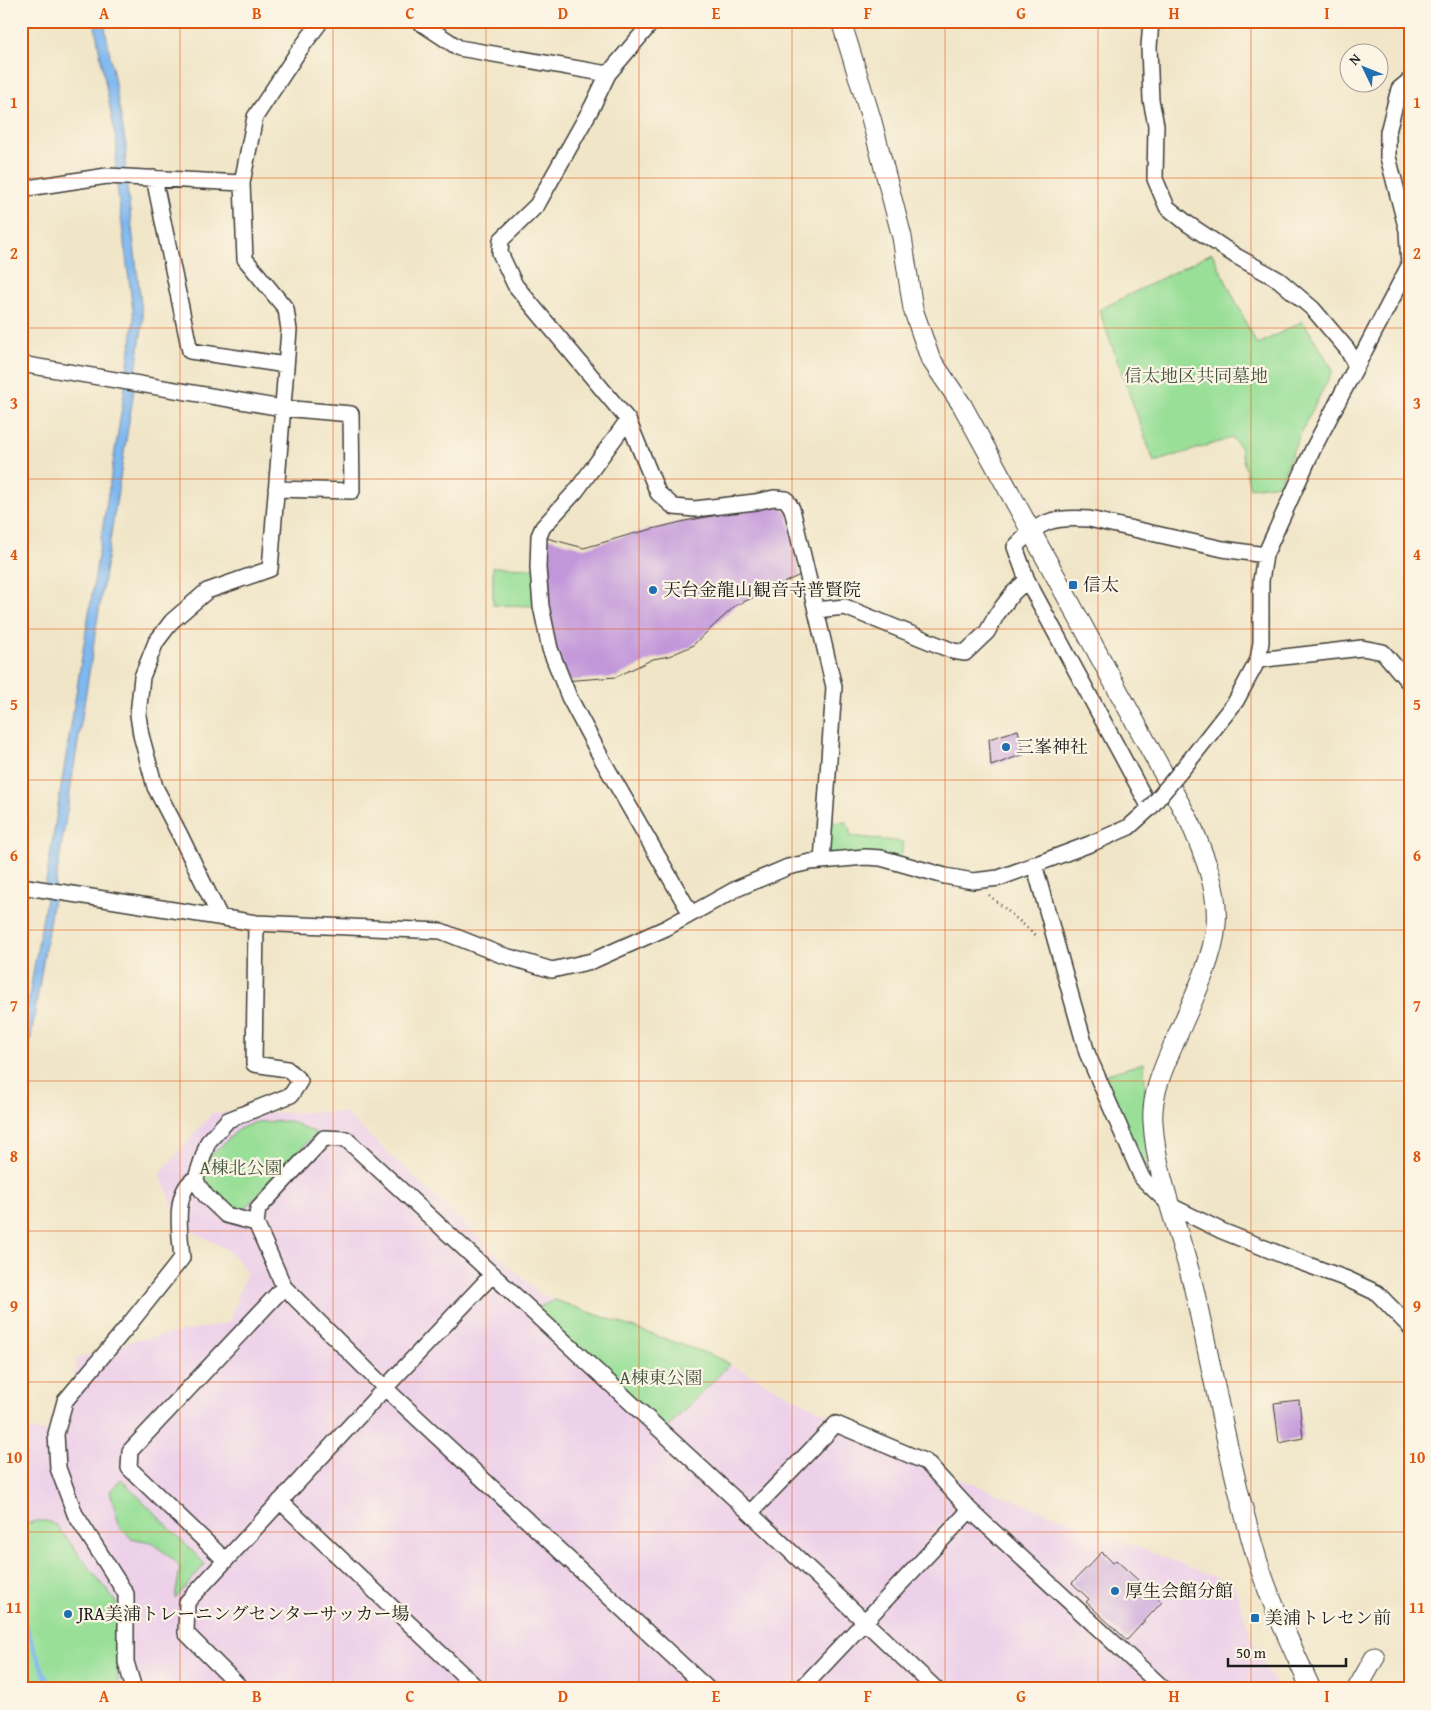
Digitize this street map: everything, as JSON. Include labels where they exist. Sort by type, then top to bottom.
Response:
[{"type":"street","points":[[220,917],[155,787],[141,736],[138,715],[142,676],[156,642],[172,621],[207,591],[270,569],[289,330],[286,309],[245,259],[242,183],[255,117],[321,21]]},
{"type":"street","points":[[418,21],[459,48],[608,74]]},
{"type":"street","points":[[653,21],[608,74],[592,107],[537,204],[501,240],[500,253],[516,285],[628,420],[658,494],[674,507],[695,509],[774,498],[786,499],[792,509],[834,687],[822,860]]},
{"type":"street","points":[[841,21],[878,146],[902,237],[913,309],[930,358],[962,405],[1190,824],[1206,860],[1214,892],[1216,924],[1210,956],[1166,1060],[1156,1090],[1153,1120],[1156,1155],[1193,1284],[1240,1495],[1258,1561],[1279,1618],[1311,1689]]},
{"type":"street","points":[[1151,21],[1149,48],[1151,100],[1156,125],[1155,179],[1167,207],[1188,224],[1236,256],[1279,280],[1313,309],[1347,349],[1356,366]]},
{"type":"street","points":[[21,886],[256,923],[441,931],[500,954],[552,970],[592,961],[666,928],[736,889],[788,868],[810,862],[865,857],[881,858],[945,876],[973,881],[999,878],[1090,844],[1129,827],[1150,808],[1236,701],[1258,660],[1261,642],[1261,580],[1265,555],[1313,449],[1409,266],[1407,230],[1388,157],[1388,132],[1398,89],[1410,80]]},
{"type":"street","points":[[21,189],[111,176],[242,183]]},
{"type":"street","points":[[154,178],[190,351],[286,365]]},
{"type":"street","points":[[21,364],[282,408],[351,414],[352,491],[276,489]]},
{"type":"street","points":[[628,420],[576,492],[543,527],[539,536],[538,568],[541,606],[550,649],[569,696],[603,761],[691,914]]},
{"type":"street","points":[[1150,808],[1027,580],[1016,547],[1030,531],[1048,521],[1088,518],[1223,549],[1265,555]]},
{"type":"street","points":[[816,610],[845,607],[953,651],[965,653],[987,632],[997,614],[1013,593],[1027,580]]},
{"type":"street","points":[[1258,660],[1362,648],[1383,652],[1410,684]]},
{"type":"street","points":[[1034,864],[1087,1053],[1142,1178],[1171,1206],[1222,1231],[1347,1279],[1378,1293],[1410,1327]]},
{"type":"street","points":[[256,923],[254,1064],[287,1069],[300,1081],[291,1094],[228,1120],[208,1142],[196,1178],[198,1185],[206,1196],[226,1215],[256,1223]]},
{"type":"street","points":[[708,1689],[385,1388],[284,1287],[256,1223],[258,1209],[324,1138],[346,1139],[750,1513],[936,1689]]},
{"type":"street","points":[[134,1689],[126,1662],[126,1594],[75,1514],[58,1468],[56,1434],[65,1400],[182,1258],[179,1207],[189,1182],[196,1178]]},
{"type":"street","points":[[242,1689],[186,1633],[187,1602],[493,1274]]},
{"type":"street","points":[[225,1560],[129,1468],[130,1451],[284,1287]]},
{"type":"street","points":[[750,1513],[836,1424],[926,1462],[970,1510],[1164,1689]]},
{"type":"street","points":[[280,1502],[478,1689]]},
{"type":"street","points":[[801,1689],[970,1510]]},
{"type":"street","points":[[1357,1689],[1375,1657]]},
{"type":"path","points":[[973,881],[1059,954]]},
{"type":"shaded area","points":[[344,1112],[540,1294],[711,1355],[939,1471],[1234,1584],[1254,1644],[1277,1689],[21,1689],[21,1428],[67,1436],[77,1359],[133,1341],[229,1323],[247,1272],[228,1250],[180,1225],[160,1174],[212,1113]]},
{"type":"green space","name":"信太地区共同墓地","points":[[1212,253],[1257,345],[1303,321],[1333,370],[1302,430],[1279,484],[1250,488],[1240,447],[1232,438],[1154,462],[1099,310]]},
{"type":"green space","points":[[493,567],[538,568],[541,606],[493,605]]},
{"type":"green space","points":[[847,822],[851,836],[903,842],[901,863],[822,861],[824,823]]},
{"type":"green space","points":[[1144,1063],[1148,1166],[1135,1161],[1097,1077]]},
{"type":"green space","name":"A棟北公園","points":[[289,1121],[316,1133],[242,1212],[229,1211],[204,1185],[203,1163],[239,1129],[256,1122]]},
{"type":"green space","name":"A棟東公園","points":[[555,1300],[711,1355],[730,1364],[663,1432],[532,1310]]},
{"type":"green space","points":[[121,1479],[205,1564],[175,1599],[180,1568],[174,1560],[151,1542],[131,1538],[120,1528],[110,1491]]},
{"type":"green space","name":"JRA美浦トレーニングセンターサッカー場","points":[[36,1521],[47,1521],[57,1526],[115,1601],[124,1618],[124,1639],[117,1663],[119,1689],[21,1689],[21,1526]]},
{"type":"water","points":[[94,21],[104,21],[126,146],[125,170],[143,320],[132,403],[21,1100],[21,1042],[46,899],[44,893],[123,401],[134,319],[115,171],[117,146]]},
{"type":"building","name":"天台金龍山観音寺普賢院","points":[[778,504],[787,512],[800,575],[735,606],[692,646],[669,656],[653,659],[616,677],[563,681],[550,649],[539,536],[584,548],[685,521]]},
{"type":"building","name":"三峯神社","points":[[1018,730],[1024,754],[991,766],[989,739]]},
{"type":"building","points":[[1299,1400],[1303,1438],[1279,1443],[1274,1403]]},
{"type":"building","name":"厚生会館分館","points":[[1102,1552],[1113,1563],[1116,1560],[1162,1602],[1127,1640],[1086,1602],[1089,1599],[1072,1583]]},
{"type":"waterway","points":[[21,1614],[50,1689]]},
{"type":"place","name":"信太","points":[[1073,585]]},
{"type":"place","name":"天台金龍山観音寺普賢院","points":[[653,590]]},
{"type":"place","name":"三峯神社","points":[[1006,747]]},
{"type":"place","name":"厚生会館分館","points":[[1115,1591]]},
{"type":"place","name":"JRA美浦トレーニングセンターサッカー場","points":[[68,1614]]},
{"type":"place","name":"美浦トレセン前","points":[[1255,1618]]}]
